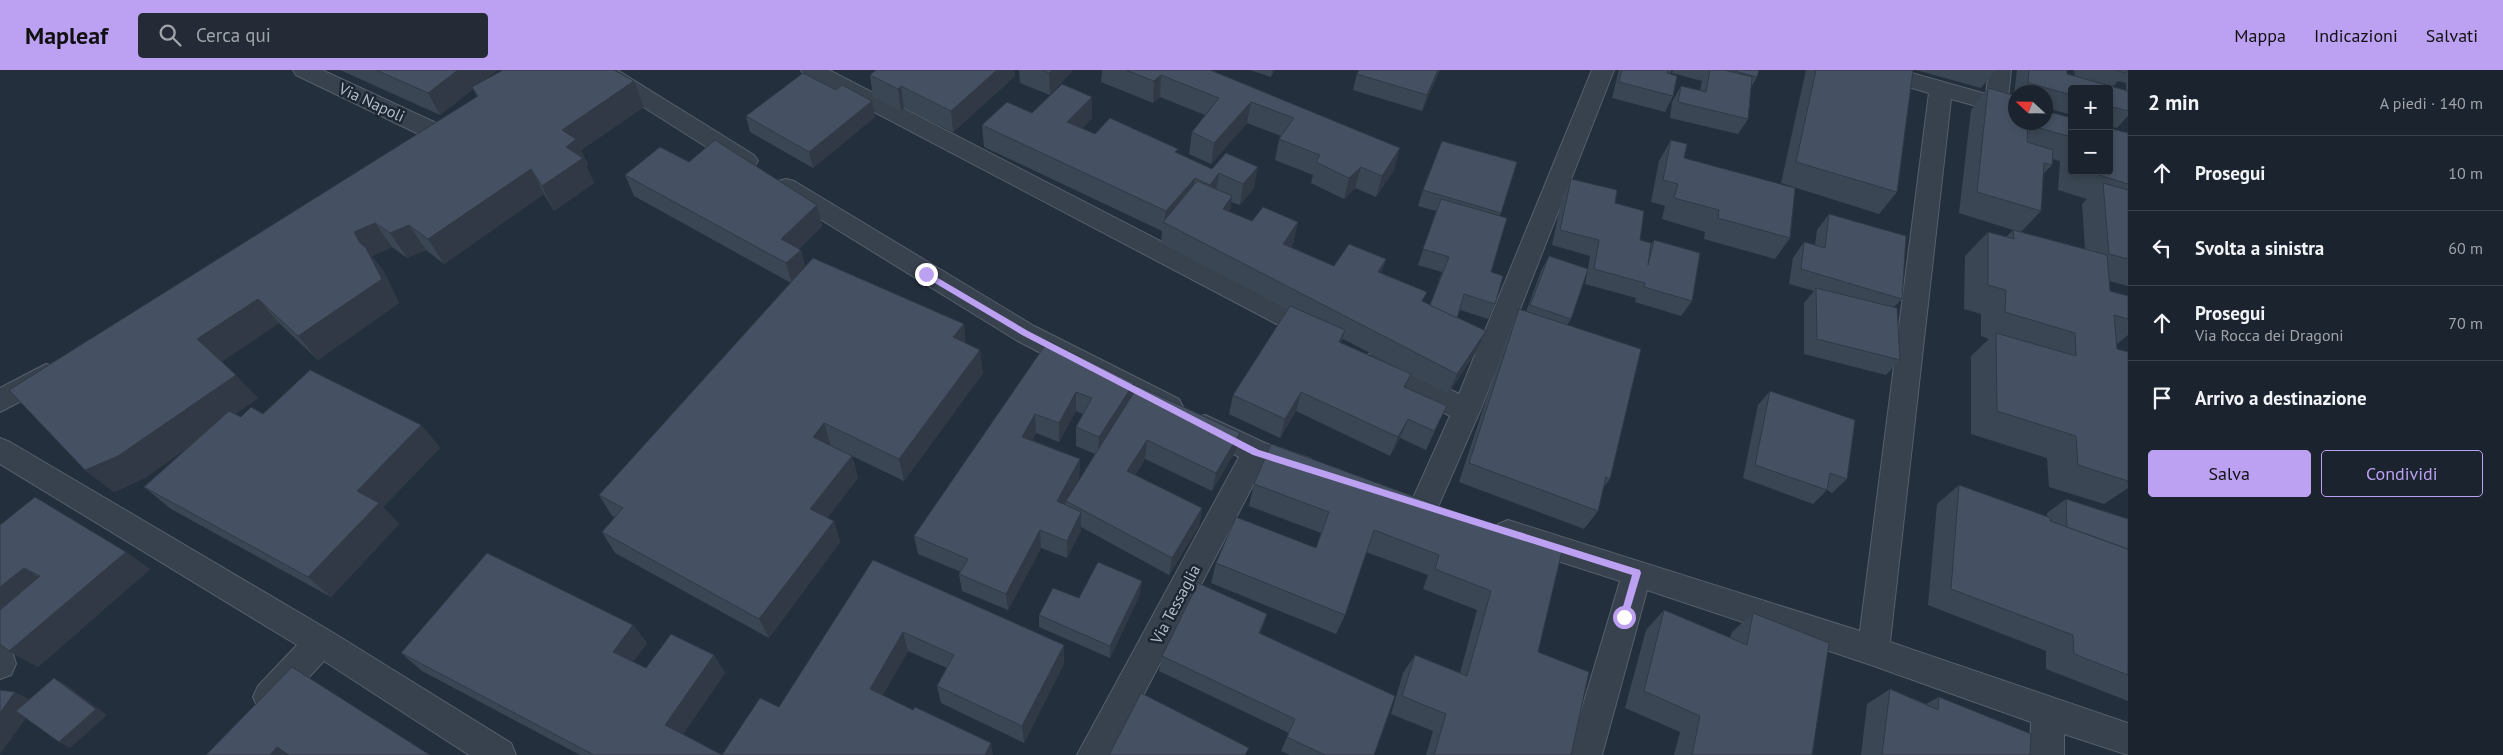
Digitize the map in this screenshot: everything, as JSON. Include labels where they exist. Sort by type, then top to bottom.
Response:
[{"type":"street","name":"Via Napoli","points":[[304,70],[447,128],[414,150]]},
{"type":"street","points":[[601,70],[926,274],[1025,333],[1256,452],[1331,477]]},
{"type":"street","points":[[812,70],[1466,411]]},
{"type":"street","points":[[1452,516],[1466,411],[1603,70]]},
{"type":"street","points":[[1876,70],[2006,107],[2000,70]]},
{"type":"street","points":[[1873,650],[1941,89]]},
{"type":"street","points":[[0,401],[63,365]]},
{"type":"street","points":[[0,450],[321,642],[499,755]]},
{"type":"street","name":"Via Tessaglia","points":[[1094,755],[1256,452]]},
{"type":"street","points":[[1396,498],[1637,573],[1873,650],[2048,714],[2128,738]]},
{"type":"street","points":[[1585,755],[1637,573]]},
{"type":"street","points":[[246,720],[321,642]]},
{"type":"street","points":[[0,658],[0,664]]},
{"type":"street","points":[[2047,755],[2048,714]]},
{"type":"building","points":[[376,70],[458,70],[428,93]]},
{"type":"building","points":[[503,70],[614,70],[634,81],[562,130],[576,139],[566,147],[583,158],[542,186],[531,169],[428,239],[409,225],[390,233],[375,223],[354,232],[360,243],[366,248],[382,279],[298,336],[258,299],[197,339],[236,375],[118,456],[85,470],[9,390],[478,96],[472,87]]},
{"type":"building","points":[[876,70],[997,70],[951,111],[901,86],[898,89],[870,75]]},
{"type":"building","points":[[1126,70],[1210,70],[1400,148],[1382,176],[1361,167],[1349,178],[1316,162],[1320,155],[1279,139],[1294,118],[1251,102],[1214,143],[1192,132],[1219,98],[1161,75],[1154,81]]},
{"type":"building","points":[[1359,70],[1438,70],[1427,95],[1357,74]]},
{"type":"building","points":[[1622,70],[1668,70],[1667,73],[1677,76],[1673,96],[1619,82]]},
{"type":"building","points":[[1710,70],[1724,70],[1752,77],[1748,119],[1678,102],[1681,86],[1706,92]]},
{"type":"building","points":[[1731,70],[1759,70],[1757,77]]},
{"type":"building","points":[[1816,70],[1913,70],[1897,192],[1796,162]]},
{"type":"building","points":[[2029,70],[2067,70],[2067,74],[2106,85],[2068,85],[2068,94],[2053,90],[2053,85],[2028,83]]},
{"type":"building","points":[[2115,70],[2126,70],[2126,73]]},
{"type":"building","points":[[803,73],[836,90],[842,85],[872,101],[809,152],[746,116]]},
{"type":"building","points":[[1062,84],[1092,97],[1067,122],[1095,134],[1110,118],[1178,149],[1175,152],[1212,169],[1226,153],[1258,167],[1243,184],[1219,173],[1210,185],[1195,178],[1166,211],[982,125],[1007,102],[1032,113]]},
{"type":"building","points":[[2113,87],[2128,91],[2128,111],[2113,107]]},
{"type":"building","points":[[1988,88],[2008,94],[2008,130],[2028,130],[2027,142],[2053,150],[2052,165],[2044,163],[2041,211],[1977,192]]},
{"type":"building","points":[[2053,113],[2068,117],[2068,136],[2046,130],[2053,130]]},
{"type":"building","points":[[2113,129],[2128,133],[2128,184],[2099,175],[2113,175]]},
{"type":"building","points":[[715,140],[817,205],[781,239],[801,250],[786,263],[625,175],[660,147],[689,162]]},
{"type":"building","points":[[1671,140],[1687,144],[1684,158],[1795,188],[1790,238],[1718,218],[1719,210],[1674,198],[1678,184],[1663,180]]},
{"type":"building","points":[[1442,141],[1517,162],[1501,213],[1423,190]]},
{"type":"building","points":[[1571,179],[1617,190],[1615,203],[1644,211],[1640,240],[1651,243],[1648,265],[1654,240],[1700,253],[1692,301],[1644,287],[1645,283],[1594,269],[1599,240],[1560,230]]},
{"type":"building","points":[[1197,181],[1232,196],[1223,209],[1252,221],[1263,207],[1298,222],[1283,244],[1334,266],[1349,244],[1386,259],[1378,272],[1427,292],[1422,301],[1486,331],[1457,374],[1163,222]]},
{"type":"building","points":[[2103,183],[2128,190],[2128,259],[2109,254]]},
{"type":"building","points":[[1441,199],[1507,218],[1491,272],[1503,276],[1495,304],[1464,294],[1457,318],[1430,305],[1449,257],[1423,249]]},
{"type":"building","points":[[1829,214],[1906,236],[1902,299],[1801,269],[1804,242],[1825,248]]},
{"type":"building","points":[[2013,230],[2107,255],[2110,291],[2128,296],[2128,319],[2114,315],[2117,349],[2128,352],[2128,481],[2078,465],[2076,436],[1997,411],[1996,333],[2076,356],[2075,333],[2005,312],[2006,290],[1988,285],[1988,232],[2014,239]]},
{"type":"building","points":[[1549,256],[1588,269],[1571,319],[1530,305]]},
{"type":"building","points":[[813,258],[964,324],[953,337],[980,350],[899,459],[824,423],[813,437],[852,456],[810,509],[834,521],[759,619],[602,532],[623,508],[599,495]]},
{"type":"building","points":[[1816,288],[1897,308],[1900,360],[1817,339]]},
{"type":"building","points":[[1290,306],[1345,330],[1339,342],[1411,374],[1404,387],[1447,406],[1434,431],[1408,419],[1398,437],[1301,392],[1285,419],[1233,395]]},
{"type":"building","points":[[1519,309],[1641,349],[1610,479],[1606,477],[1598,511],[1469,463]]},
{"type":"building","points":[[1048,341],[1134,383],[1099,437],[1076,427],[1092,398],[1076,392],[1059,423],[1035,414],[1022,437],[1080,459],[1057,501],[1081,512],[1067,541],[1040,530],[1006,594],[959,574],[968,559],[914,536]]},
{"type":"building","points":[[310,370],[421,425],[357,491],[379,503],[308,577],[144,487],[229,411],[241,417],[251,407],[263,414]]},
{"type":"building","points":[[1138,386],[1240,433],[1216,473],[1147,440],[1127,471],[1202,508],[1172,558],[1066,501]]},
{"type":"building","points":[[1770,391],[1855,420],[1847,479],[1830,473],[1827,490],[1755,465]]},
{"type":"building","points":[[1271,444],[1562,551],[1538,652],[1589,672],[1571,755],[1434,755],[1446,714],[1402,696],[1415,655],[1467,676],[1491,591],[1435,569],[1439,555],[1374,530],[1345,615],[1216,563],[1236,517],[1316,548],[1329,512],[1254,484]]},
{"type":"building","points":[[1959,485],[2051,518],[2050,521],[2128,549],[2128,675],[2074,654],[2073,635],[1951,589]]},
{"type":"building","points":[[35,497],[126,552],[9,651],[0,644],[0,610],[40,576],[24,568],[0,587],[0,525]]},
{"type":"building","points":[[2066,499],[2128,519],[2128,549],[2067,527]]},
{"type":"building","points":[[487,553],[633,625],[613,652],[646,668],[671,634],[714,655],[665,725],[722,755],[594,755],[401,653]]},
{"type":"building","points":[[873,560],[1064,645],[1022,726],[937,686],[954,655],[903,632],[870,689],[913,710],[915,707],[991,743],[985,755],[722,755],[760,698],[779,707]]},
{"type":"building","points":[[1098,562],[1142,581],[1110,646],[1039,615],[1053,588],[1079,598]]},
{"type":"building","points":[[1198,583],[1267,614],[1259,633],[1395,696],[1374,755],[1325,755],[1287,737],[1295,719],[1162,656]]},
{"type":"building","points":[[1664,610],[1747,645],[1753,613],[1829,643],[1812,755],[1692,755],[1700,716],[1644,691]]},
{"type":"building","points":[[292,667],[430,755],[289,755],[277,747],[270,755],[206,755]]},
{"type":"building","points":[[54,678],[96,709],[59,742],[16,711]]},
{"type":"building","points":[[1890,689],[1938,710],[1939,697],[2031,734],[2030,755],[1882,755]]},
{"type":"building","points":[[0,690],[15,692],[0,713]]},
{"type":"building","points":[[1141,693],[1249,748],[1245,755],[1109,755]]},
{"type":"route","points":[[926,274],[1025,333],[1256,452],[1424,507],[1637,573],[1624,617]]}]
